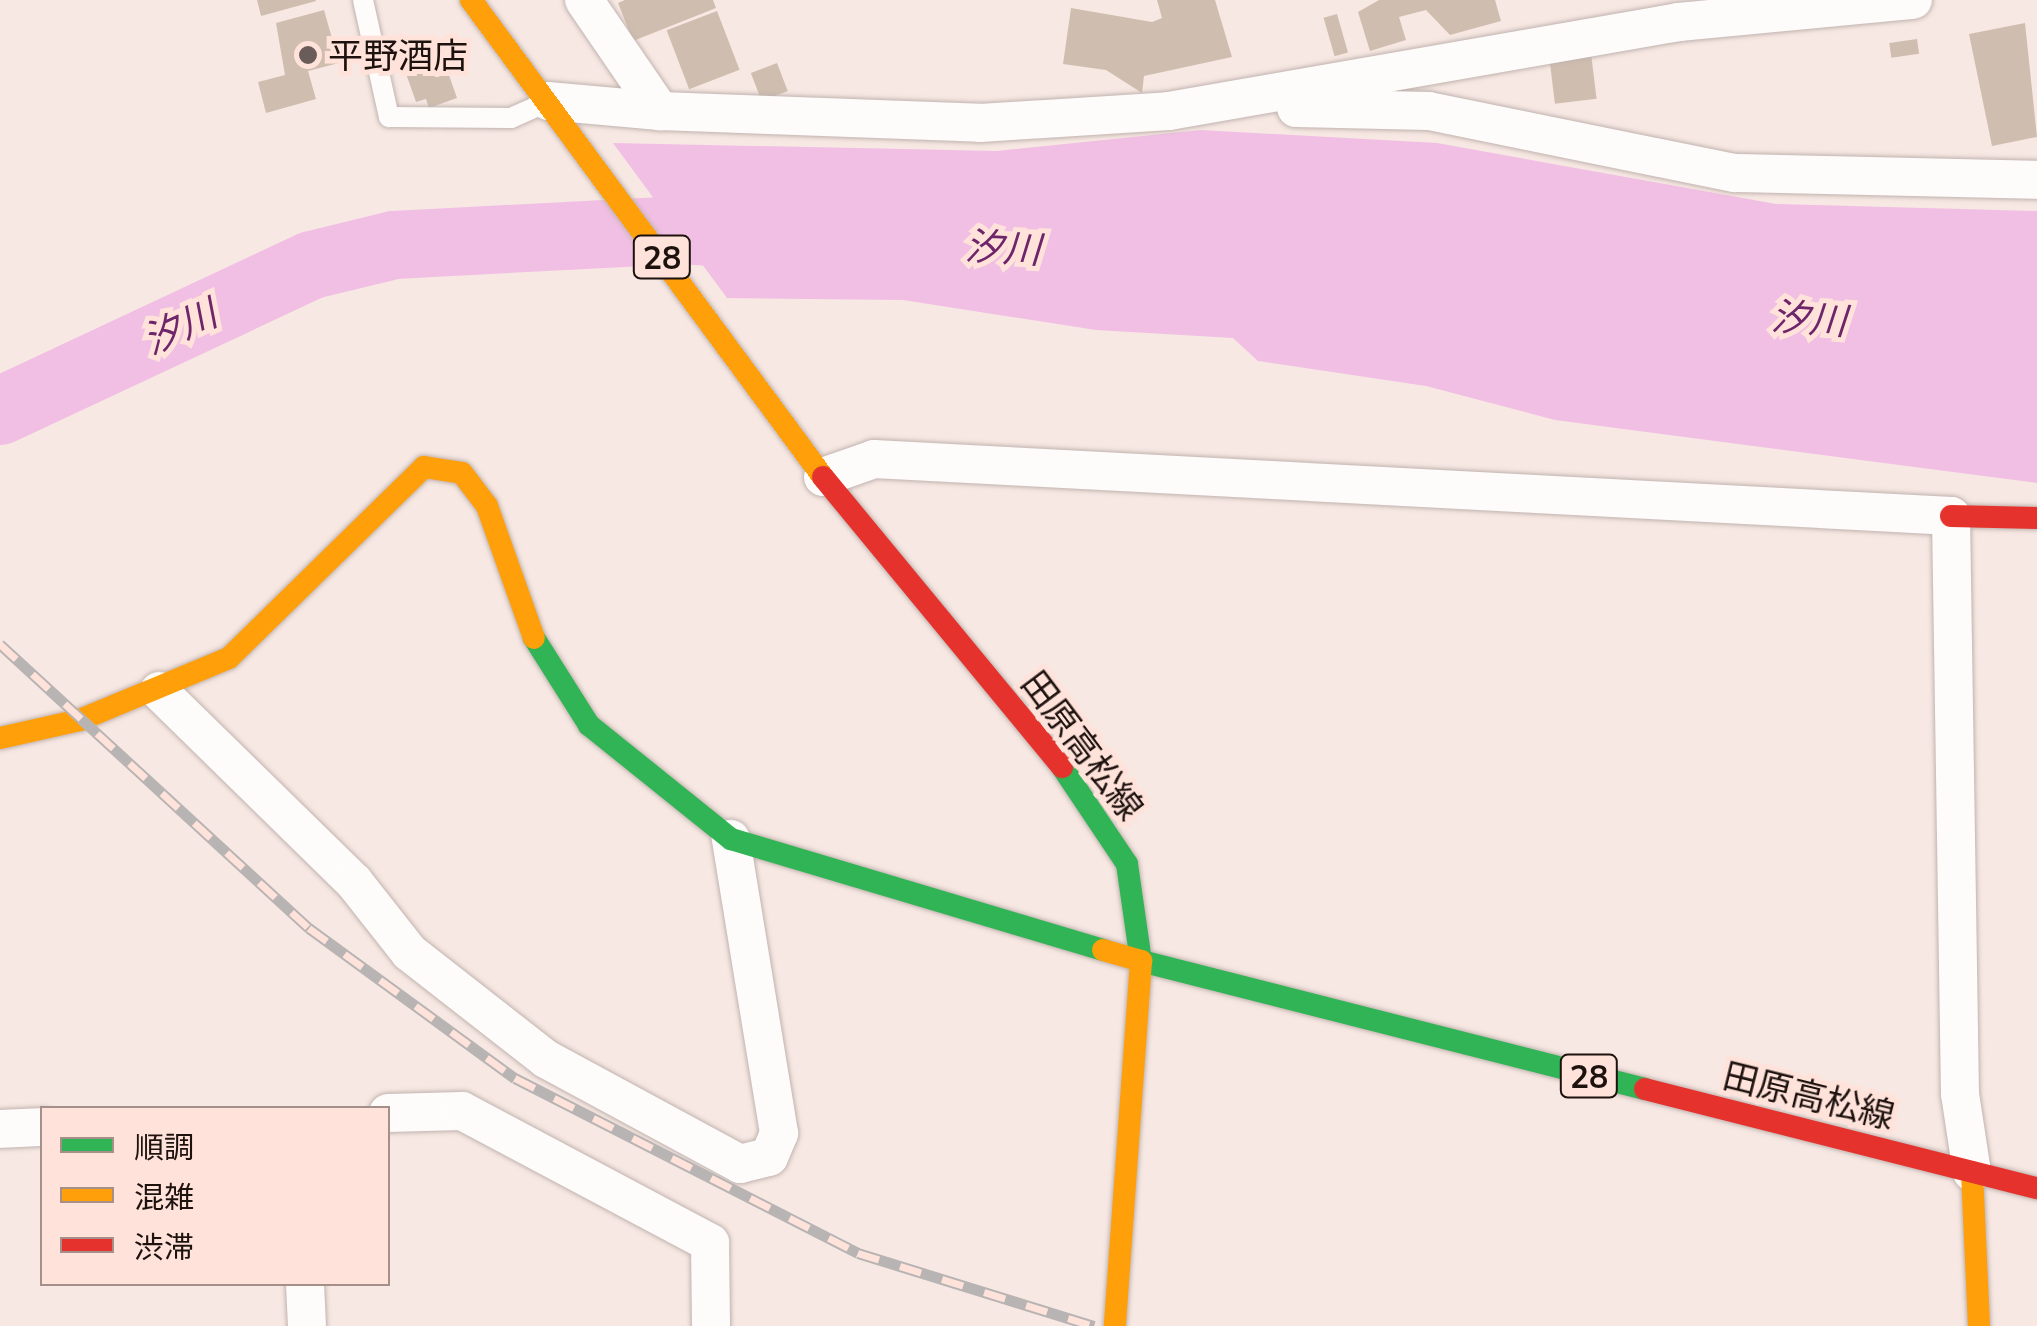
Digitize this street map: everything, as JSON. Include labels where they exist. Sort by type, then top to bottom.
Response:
[{"type":"main road","name":"田原高松線","points":[[472,0],[823,478],[1088,800],[1126,864],[1141,961],[2037,1188]]},
{"type":"main road","points":[[0,738],[158,691],[229,658],[424,467],[462,474],[487,506],[542,662],[589,725],[731,838],[1049,941],[1141,961],[1115,1326]]},
{"type":"main road","points":[[1951,516],[2037,518]]},
{"type":"main road","points":[[1972,1172],[1979,1326]]},
{"type":"street","points":[[584,0],[660,111]]},
{"type":"street","points":[[1169,111],[1676,11],[1913,0]]},
{"type":"street","points":[[555,111],[980,123],[1169,111],[1429,111],[1735,173],[2037,180]]},
{"type":"street","points":[[823,478],[874,459],[1951,516],[1960,1094],[1972,1172]]},
{"type":"street","points":[[158,691],[354,882],[409,952],[546,1059],[740,1164],[769,1157],[778,1133],[731,838]]},
{"type":"street","points":[[390,1113],[462,1111],[710,1243],[711,1326]]},
{"type":"street","points":[[0,1129],[40,1127]]},
{"type":"street","points":[[305,1286],[307,1326]]},
{"type":"lane","points":[[363,0],[388,117],[512,118],[555,111]]},
{"type":"water","points":[[1201,130],[1437,143],[1776,204],[2037,211],[2037,483],[1555,420],[1426,386],[1258,361],[1233,338],[1096,330],[903,300],[727,298],[613,143],[997,151]]},
{"type":"building","points":[[257,0],[316,0],[316,1],[261,16]]},
{"type":"building","points":[[713,0],[716,8],[633,41],[618,3]]},
{"type":"building","points":[[1157,0],[1215,0],[1232,57],[1144,76],[1142,93],[1106,70],[1063,64],[1071,8],[1152,22],[1162,18]]},
{"type":"building","points":[[1379,0],[1495,0],[1501,21],[1450,35],[1426,10],[1399,17],[1406,40],[1370,51],[1358,12]]},
{"type":"building","name":"平野酒店","points":[[324,10],[339,63],[308,71],[316,99],[266,113],[258,82],[285,75],[276,23]]},
{"type":"building","points":[[717,11],[740,70],[689,89],[667,30]]},
{"type":"building","points":[[1337,14],[1348,52],[1335,56],[1324,18]]},
{"type":"building","points":[[2025,23],[2037,137],[1992,146],[1969,34]]},
{"type":"building","points":[[1917,39],[1919,54],[1891,58],[1889,43]]},
{"type":"building","points":[[1591,53],[1597,99],[1555,104],[1549,58]]},
{"type":"building","points":[[442,55],[457,98],[429,108],[426,99],[416,102],[404,68]]},
{"type":"building","points":[[777,63],[788,91],[762,101],[751,73]]},
{"type":"waterway","name":"汐川","points":[[0,411],[312,265],[394,245],[677,230],[769,235]]},
{"type":"railway","points":[[0,644],[309,928],[515,1078],[858,1253],[1094,1326]]},
{"type":"traffic: fast","points":[[534,638],[589,725],[731,839],[1103,950]]},
{"type":"traffic: fast","points":[[1062,767],[1127,864],[1141,961],[1645,1089]]},
{"type":"traffic: slow","points":[[471,0],[823,477]]},
{"type":"traffic: slow","points":[[0,738],[80,720],[229,658],[424,467],[462,473],[487,506],[534,638]]},
{"type":"traffic: slow","points":[[1103,950],[1141,961],[1115,1326]]},
{"type":"traffic: slow","points":[[1972,1172],[1979,1326]]},
{"type":"traffic: jam","points":[[823,477],[1062,767]]},
{"type":"traffic: jam","points":[[1951,516],[2037,518]]},
{"type":"traffic: jam","points":[[1645,1089],[2037,1188]]},
{"type":"place","name":"平野酒店","points":[[308,55]]}]
